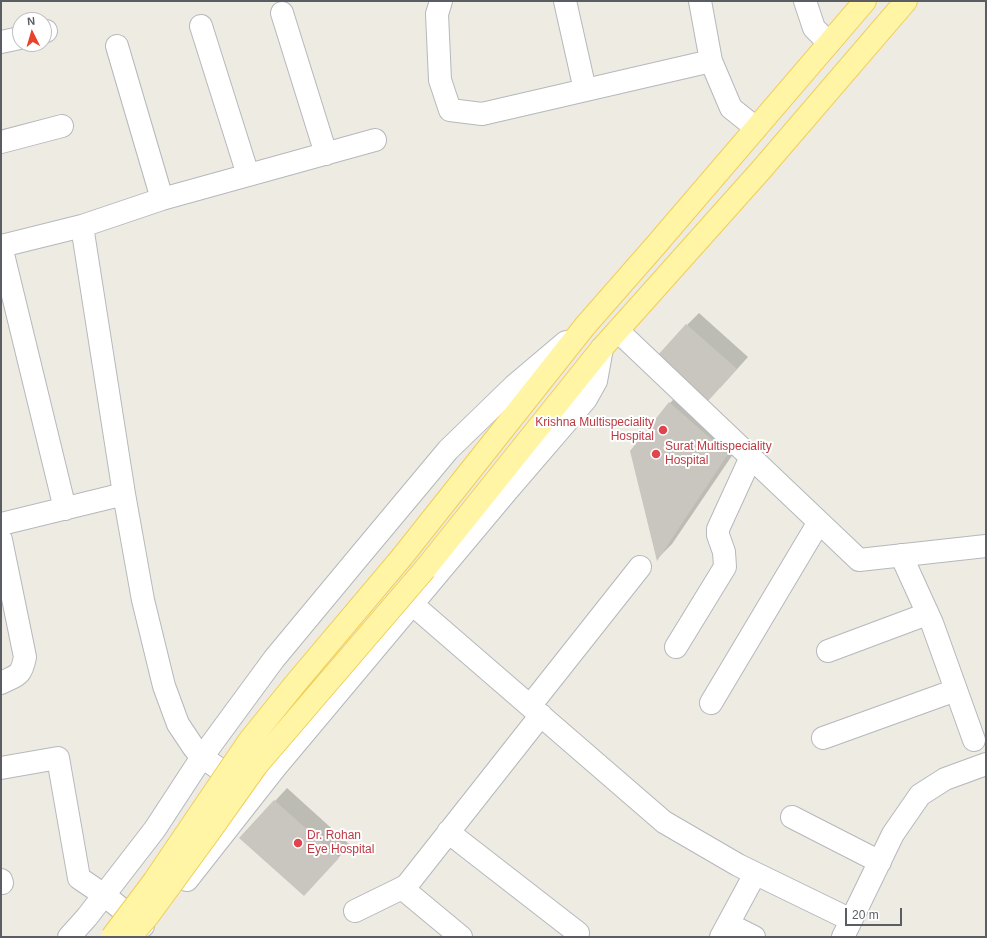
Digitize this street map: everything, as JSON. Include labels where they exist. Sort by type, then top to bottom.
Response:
[{"type":"main road","points":[[112,937],[154,881],[249,741],[402,557],[589,321],[865,1]]},
{"type":"main road","points":[[141,935],[148,916],[257,765],[425,569],[612,338],[762,170],[906,1]]},
{"type":"main road","points":[[803,72],[827,94]]},
{"type":"main road","points":[[589,321],[612,338]]},
{"type":"main road","points":[[517,412],[538,429]]},
{"type":"street","points":[[441,1],[437,14],[440,80],[450,110],[482,114],[711,60]]},
{"type":"street","points":[[565,1],[585,90]]},
{"type":"street","points":[[700,1],[711,60],[731,108],[756,128]]},
{"type":"street","points":[[805,1],[814,28],[829,43]]},
{"type":"street","points":[[282,13],[326,154]]},
{"type":"street","points":[[201,26],[248,175]]},
{"type":"street","points":[[1,42],[12,40]]},
{"type":"street","points":[[117,46],[162,199]]},
{"type":"street","points":[[1,142],[62,126]]},
{"type":"street","points":[[65,509],[1,246],[82,226],[162,199],[375,140]]},
{"type":"street","points":[[82,226],[124,494],[143,600],[164,686],[178,724],[194,748],[202,757],[255,794]]},
{"type":"street","points":[[69,937],[87,917],[154,829],[202,757],[274,658],[448,450],[514,386],[589,321]]},
{"type":"street","points":[[1,768],[58,758],[79,878],[104,895],[141,935],[412,604],[586,399],[596,381],[612,338],[751,457],[859,560],[985,548]]},
{"type":"street","points":[[676,647],[725,567],[724,552],[719,540],[718,529],[751,457]]},
{"type":"street","points":[[1,524],[124,494]]},
{"type":"street","points":[[712,703],[819,522]]},
{"type":"street","points":[[1,540],[25,657],[20,673],[1,683]]},
{"type":"street","points":[[901,555],[932,623],[974,740]]},
{"type":"street","points":[[356,911],[406,885],[448,832],[640,567]]},
{"type":"street","points":[[412,604],[664,822],[847,928],[893,834],[920,795],[945,779],[986,764]]},
{"type":"street","points":[[828,651],[927,614]]},
{"type":"street","points":[[823,738],[956,690]]},
{"type":"street","points":[[792,818],[880,862]]},
{"type":"street","points":[[448,832],[578,933]]},
{"type":"street","points":[[754,937],[724,931],[755,874]]},
{"type":"street","points":[[402,888],[461,937]]},
{"type":"building","points":[[686,324],[737,369],[708,401],[657,356]]},
{"type":"building","points":[[669,402],[728,454],[657,561],[630,451]]},
{"type":"building","points":[[274,800],[339,858],[304,896],[239,838]]},
{"type":"place","name":"Krishna Multispeciality Hospital","points":[[663,430]]},
{"type":"place","name":"Surat Multispeciality Hospital","points":[[656,454]]},
{"type":"place","name":"Dr. Rohan Eye Hospital","points":[[298,843]]}]
